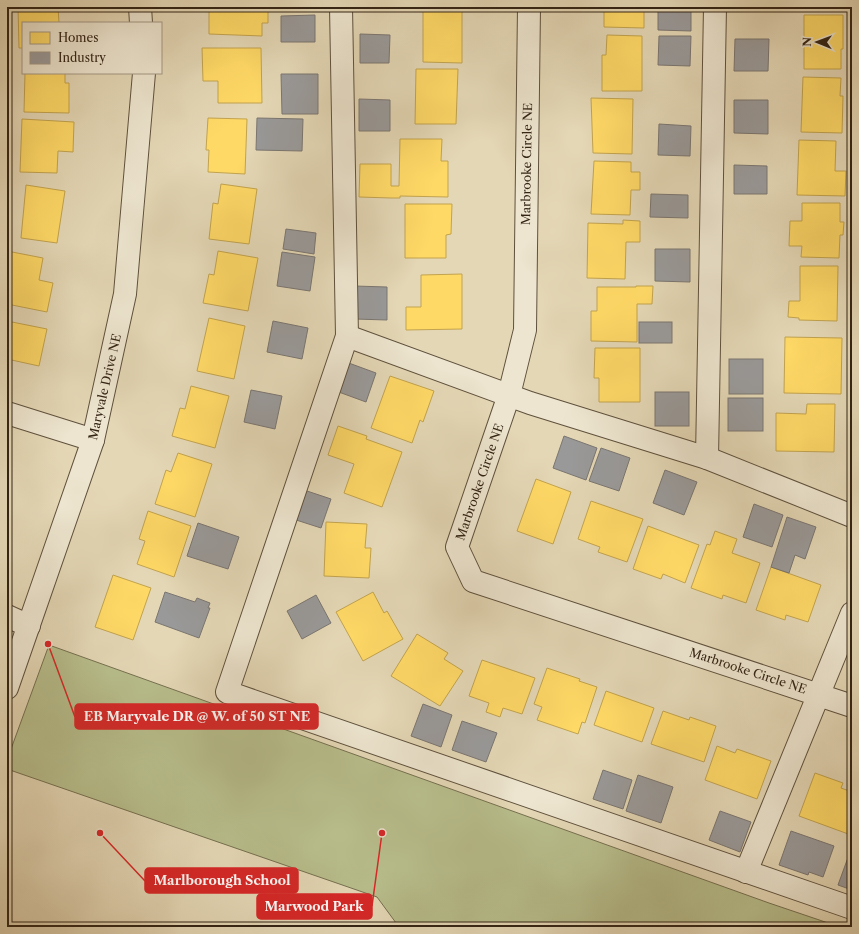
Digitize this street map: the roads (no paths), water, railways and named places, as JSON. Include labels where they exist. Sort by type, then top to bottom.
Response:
[{"type":"street","points":[[140,7],[141,22]]},
{"type":"street","points":[[341,7],[347,336],[227,692],[852,908]]},
{"type":"street","name":"Marbrooke Circle NE","points":[[529,7],[525,330],[509,395],[457,547],[473,581],[820,694],[852,706]]},
{"type":"street","points":[[707,458],[715,7]]},
{"type":"street","name":"Maryvale Drive NE","points":[[7,688],[93,440],[125,294],[144,74]]},
{"type":"street","points":[[347,336],[509,395],[707,458],[852,516]]},
{"type":"street","points":[[7,413],[93,440]]},
{"type":"street","points":[[746,872],[852,613]]},
{"type":"street","points":[[7,616],[29,626]]},
{"type":"place","name":"EB Maryvale DR @ W. of 50 ST NE","points":[[48,644]]},
{"type":"place","name":"Marlborough School","points":[[100,833]]},
{"type":"place","name":"Marwood Park","points":[[382,833]]}]
